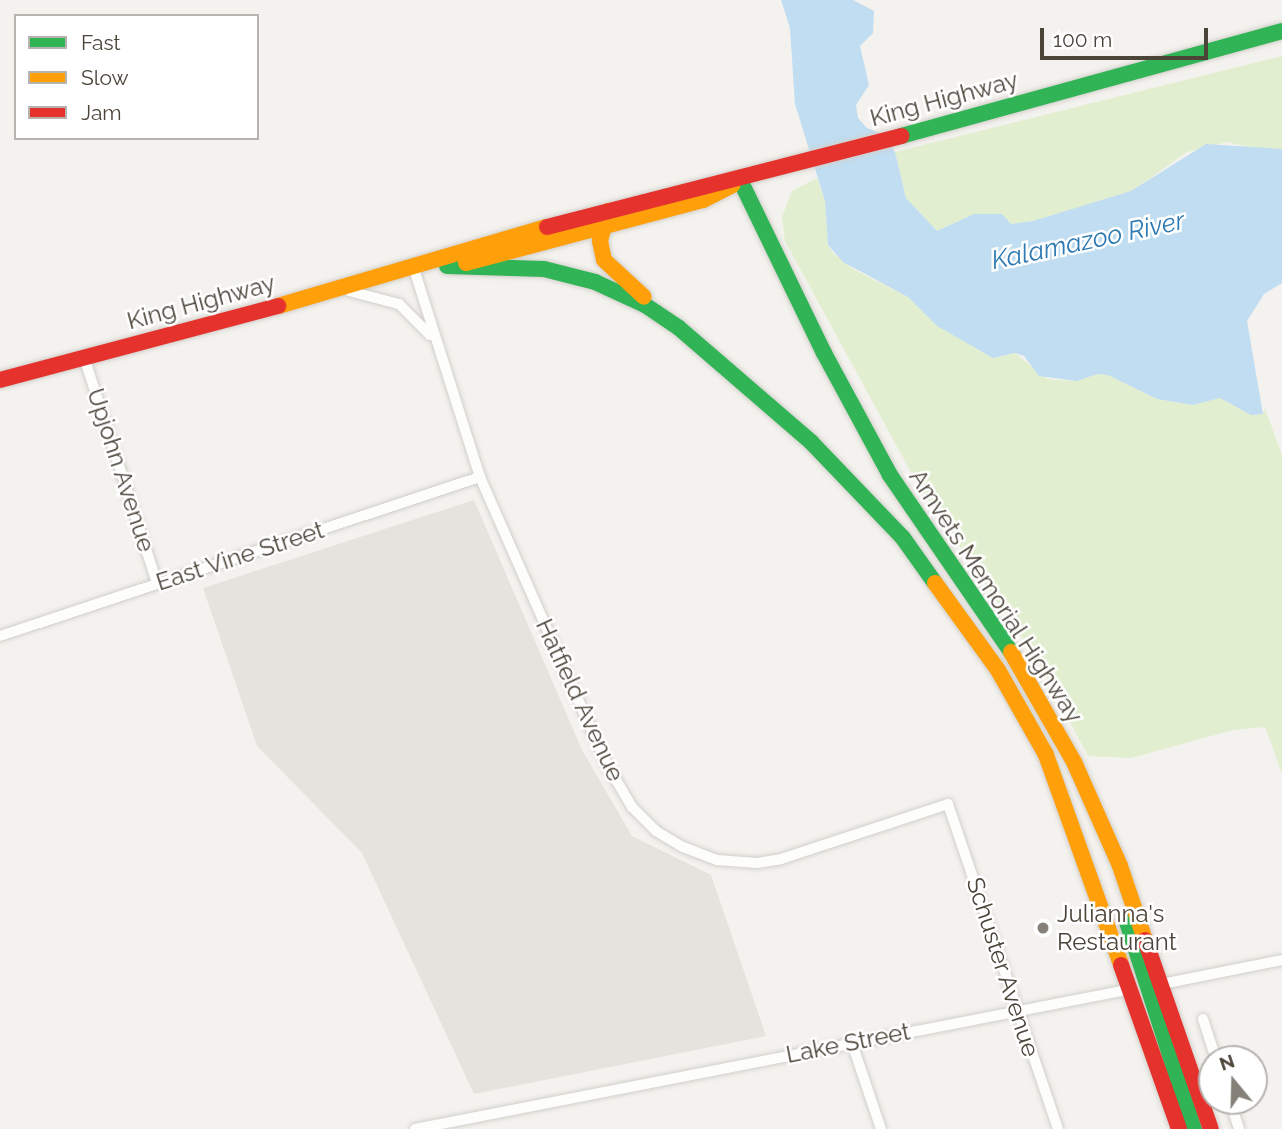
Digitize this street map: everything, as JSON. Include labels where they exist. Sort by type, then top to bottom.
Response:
[{"type":"main road","name":"King Highway","points":[[0,380],[414,269],[485,244],[740,180],[1282,31]]},
{"type":"main road","name":"King Highway","points":[[414,269],[447,266],[602,228],[703,200],[740,180]]},
{"type":"main road","name":"Amvets Memorial Highway","points":[[740,180],[824,353],[890,475],[1050,716],[1120,866],[1179,1129]]},
{"type":"main road","points":[[608,211],[602,228],[601,251],[610,268],[680,328]]},
{"type":"main road","name":"Amvets Memorial Highway","points":[[447,266],[519,266],[570,275],[624,294],[680,328],[811,442],[903,538],[999,670],[1059,784],[1211,1129]]},
{"type":"main road","points":[[1147,987],[1194,1129]]},
{"type":"street","name":"Hatfield Avenue","points":[[414,269],[480,477],[612,777],[656,831],[698,854],[757,863],[781,859],[948,804]]},
{"type":"street","points":[[338,289],[399,304],[414,315],[435,341]]},
{"type":"street","name":"Upjohn Avenue","points":[[84,357],[157,583]]},
{"type":"street","name":"East Vine Street","points":[[0,636],[480,477]]},
{"type":"street","name":"Schuster Avenue","points":[[948,804],[1058,1129]]},
{"type":"street","name":"Lake Street","points":[[415,1129],[456,1125],[1018,1009],[1282,960]]},
{"type":"street","points":[[1203,1019],[1211,1045]]},
{"type":"street","points":[[852,1043],[881,1129]]},
{"type":"shaded area","points":[[474,500],[582,750],[632,836],[711,875],[766,1036],[474,1094],[362,853],[257,746],[203,588]]},
{"type":"green space","points":[[1282,56],[1282,149],[1258,149],[1227,142],[1187,152],[1132,191],[1034,221],[1011,224],[1002,214],[974,214],[937,231],[906,198],[895,152]]},
{"type":"green space","points":[[817,178],[825,201],[828,245],[834,254],[855,270],[908,297],[937,326],[993,358],[1015,353],[1047,379],[1077,381],[1097,374],[1108,375],[1157,399],[1193,405],[1220,398],[1251,415],[1263,414],[1265,408],[1282,456],[1282,774],[1265,727],[1233,730],[1131,758],[1088,756],[1036,658],[919,487],[785,241],[782,217],[792,191]]},
{"type":"water","name":"Kalamazoo River","points":[[781,0],[853,0],[874,11],[873,33],[860,46],[869,85],[856,105],[858,118],[867,128],[883,134],[895,152],[906,198],[937,231],[974,214],[1002,214],[1011,224],[1033,221],[1131,191],[1206,144],[1282,149],[1282,283],[1264,294],[1247,321],[1263,414],[1251,415],[1220,398],[1193,405],[1157,399],[1108,375],[1097,374],[1077,381],[1039,376],[1024,356],[1015,353],[993,358],[937,326],[908,297],[843,262],[828,245],[825,201],[795,104],[790,28]]},
{"type":"traffic: fast","points":[[901,136],[1282,31]]},
{"type":"traffic: fast","points":[[740,180],[824,353],[890,475],[1011,652]]},
{"type":"traffic: fast","points":[[447,266],[544,269],[595,282],[645,305],[679,328],[811,442],[903,538],[935,583]]},
{"type":"traffic: fast","points":[[1126,919],[1194,1129]]},
{"type":"traffic: slow","points":[[466,263],[703,200],[732,185]]},
{"type":"traffic: slow","points":[[608,211],[600,241],[604,260],[644,297]]},
{"type":"traffic: slow","points":[[278,306],[547,227]]},
{"type":"traffic: slow","points":[[935,583],[998,670],[1046,755],[1121,965]]},
{"type":"traffic: slow","points":[[1011,652],[1074,762],[1120,866],[1145,940]]},
{"type":"traffic: jam","points":[[547,227],[901,136]]},
{"type":"traffic: jam","points":[[0,380],[278,306]]},
{"type":"traffic: jam","points":[[1145,940],[1211,1129]]},
{"type":"traffic: jam","points":[[1121,965],[1179,1129]]},
{"type":"place","name":"Julianna's Restaurant","points":[[1043,928]]}]
